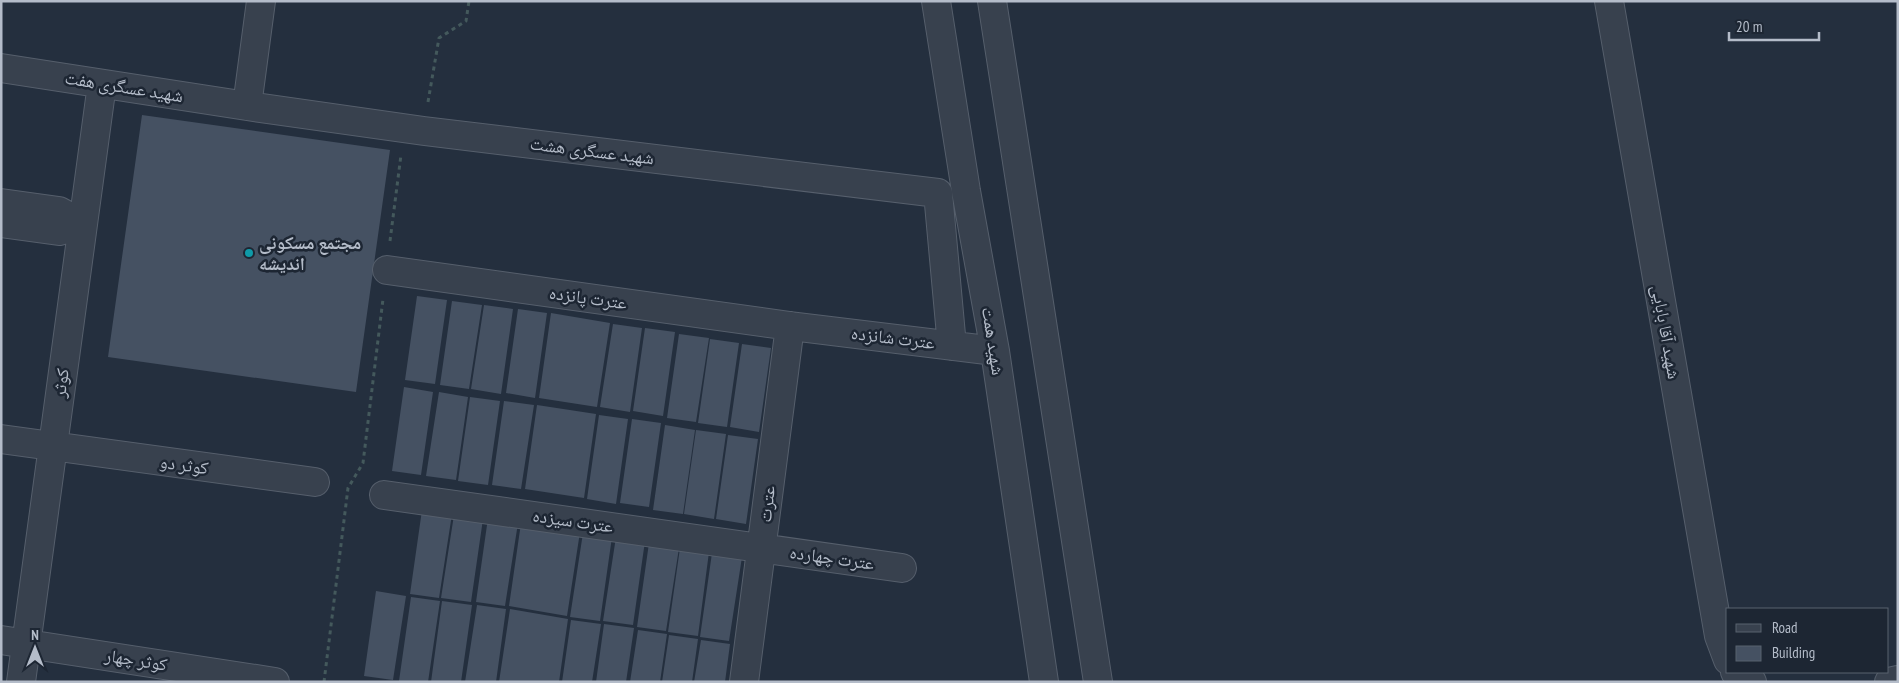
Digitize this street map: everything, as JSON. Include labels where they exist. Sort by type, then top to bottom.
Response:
[{"type":"street","points":[[247,106],[261,1]]},
{"type":"street","name":"شهید همت","points":[[936,1],[966,191],[995,351],[1044,682]]},
{"type":"street","points":[[992,1],[1098,682]]},
{"type":"street","name":"شهید آقا بابایی","points":[[1609,1],[1719,636],[1726,655]]},
{"type":"street","name":"شهید عسگری هفت","points":[[1,68],[247,106]]},
{"type":"street","name":"کوثر","points":[[21,682],[14,642],[53,447],[102,84]]},
{"type":"street","name":"شهید عسگری هشت","points":[[247,106],[414,129],[938,193],[952,346]]},
{"type":"street","points":[[1,203],[59,211],[83,224]]},
{"type":"street","points":[[1,223],[58,232],[83,224]]},
{"type":"street","name":"عترت پانزده","points":[[386,270],[790,326]]},
{"type":"street","name":"عترت شانزده","points":[[790,326],[995,351]]},
{"type":"street","name":"عترت","points":[[744,682],[790,326]]},
{"type":"street","name":"کوثر دو","points":[[1,439],[315,482]]},
{"type":"street","name":"عترت سیزده","points":[[384,495],[762,548]]},
{"type":"street","name":"عترت چهارده","points":[[762,548],[902,568]]},
{"type":"street","name":"کوثر چهار","points":[[14,642],[275,682]]},
{"type":"street","points":[[1737,673],[1752,682]]},
{"type":"street","points":[[1889,682],[1898,680]]},
{"type":"path","points":[[324,682],[348,488],[363,463],[386,270],[414,129],[439,38],[466,20],[469,1]]},
{"type":"building","name":"مجتمع مسکونی اندیشه","points":[[142,115],[390,150],[356,392],[108,357]]},
{"type":"building","points":[[417,296],[447,300],[435,384],[405,380]]},
{"type":"building","points":[[452,301],[482,305],[469,389],[440,385]]},
{"type":"building","points":[[484,305],[513,309],[501,394],[471,389]]},
{"type":"building","points":[[518,309],[547,313],[535,398],[506,393]]},
{"type":"building","points":[[551,313],[610,323],[597,407],[539,398]]},
{"type":"building","points":[[613,324],[642,328],[630,412],[600,407]]},
{"type":"building","points":[[645,328],[675,332],[663,416],[633,411]]},
{"type":"building","points":[[679,334],[709,338],[696,422],[667,418]]},
{"type":"building","points":[[710,339],[739,343],[727,427],[698,423]]},
{"type":"building","points":[[742,344],[771,348],[759,432],[730,427]]},
{"type":"building","points":[[404,387],[433,392],[421,475],[392,471]]},
{"type":"building","points":[[439,392],[468,397],[456,480],[426,476]]},
{"type":"building","points":[[470,397],[500,401],[488,485],[458,481]]},
{"type":"building","points":[[504,401],[534,405],[521,489],[492,485]]},
{"type":"building","points":[[537,405],[596,414],[584,498],[525,489]]},
{"type":"building","points":[[599,415],[628,419],[616,504],[587,499]]},
{"type":"building","points":[[632,419],[661,423],[649,507],[620,503]]},
{"type":"building","points":[[665,425],[695,430],[683,514],[653,510]]},
{"type":"building","points":[[696,430],[726,434],[714,519],[684,514]]},
{"type":"building","points":[[728,435],[758,439],[746,524],[716,519]]},
{"type":"building","points":[[422,510],[452,514],[439,598],[410,594]]},
{"type":"building","points":[[454,515],[483,519],[471,602],[441,598]]},
{"type":"building","points":[[488,518],[518,523],[505,606],[476,602]]},
{"type":"building","points":[[521,523],[580,532],[567,616],[509,606]]},
{"type":"building","points":[[583,533],[612,537],[600,621],[570,617]]},
{"type":"building","points":[[616,537],[645,541],[633,625],[603,621]]},
{"type":"building","points":[[649,543],[679,548],[666,631],[637,627]]},
{"type":"building","points":[[680,548],[709,552],[698,636],[668,632]]},
{"type":"building","points":[[712,553],[742,557],[729,641],[700,637]]},
{"type":"building","points":[[376,591],[406,596],[393,680],[364,676]]},
{"type":"building","points":[[411,597],[440,601],[428,682],[399,681]]},
{"type":"building","points":[[442,601],[472,605],[461,682],[431,682]]},
{"type":"building","points":[[477,605],[506,609],[496,682],[465,682]]},
{"type":"building","points":[[510,609],[568,619],[559,682],[499,682]]},
{"type":"building","points":[[571,620],[601,624],[592,682],[562,682]]},
{"type":"building","points":[[604,624],[634,628],[626,682],[596,682]]},
{"type":"building","points":[[638,630],[667,634],[660,682],[630,682]]},
{"type":"building","points":[[669,635],[698,639],[692,682],[662,682]]},
{"type":"building","points":[[701,640],[730,644],[725,682],[694,682]]},
{"type":"place","name":"مجتمع مسکونی اندیشه","points":[[249,253]]}]
